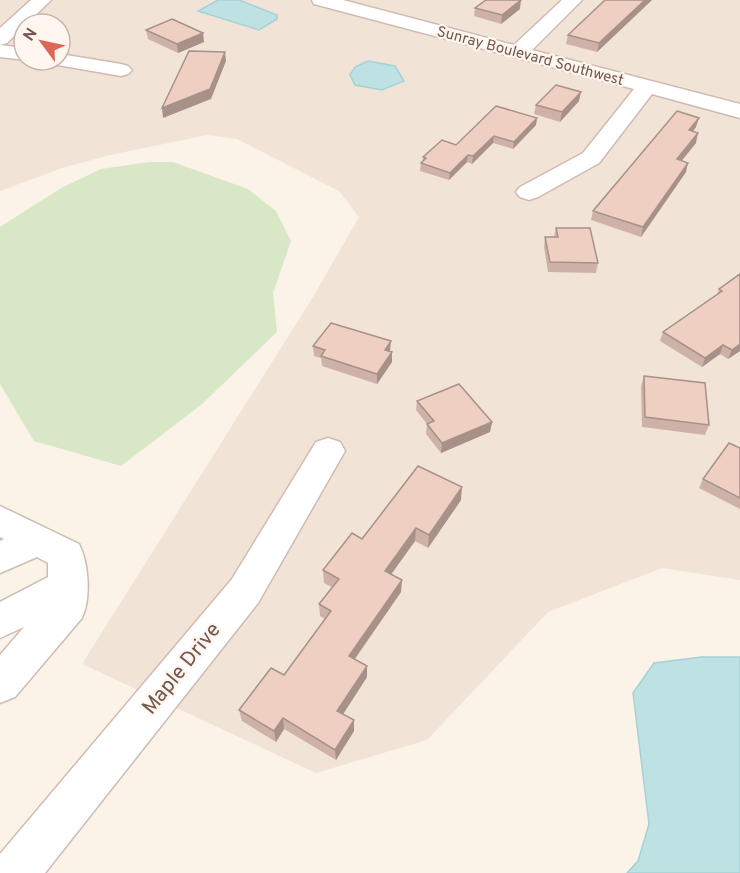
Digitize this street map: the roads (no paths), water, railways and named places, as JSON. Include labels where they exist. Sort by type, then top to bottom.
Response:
[{"type":"street","points":[[0,39],[42,0]]},
{"type":"street","name":"Sunray Boulevard Southwest","points":[[321,0],[646,88],[740,111]]},
{"type":"street","points":[[517,53],[573,0]]},
{"type":"street","points":[[72,62],[121,70]]},
{"type":"street","points":[[529,192],[591,158],[646,88]]},
{"type":"street","name":"Maple Drive","points":[[15,873],[245,591],[328,451]]},
{"type":"street","points":[[0,520],[66,555],[68,606],[0,684]]},
{"type":"street","points":[[0,558],[38,540]]},
{"type":"street","points":[[0,621],[67,586]]},
{"type":"water","points":[[218,0],[239,0],[277,15],[277,19],[259,30],[198,11]]},
{"type":"water","points":[[368,61],[395,66],[404,81],[382,90],[355,85],[350,75],[355,67]]},
{"type":"water","points":[[701,657],[740,657],[740,873],[627,873],[638,861],[649,824],[633,693],[654,663]]}]
